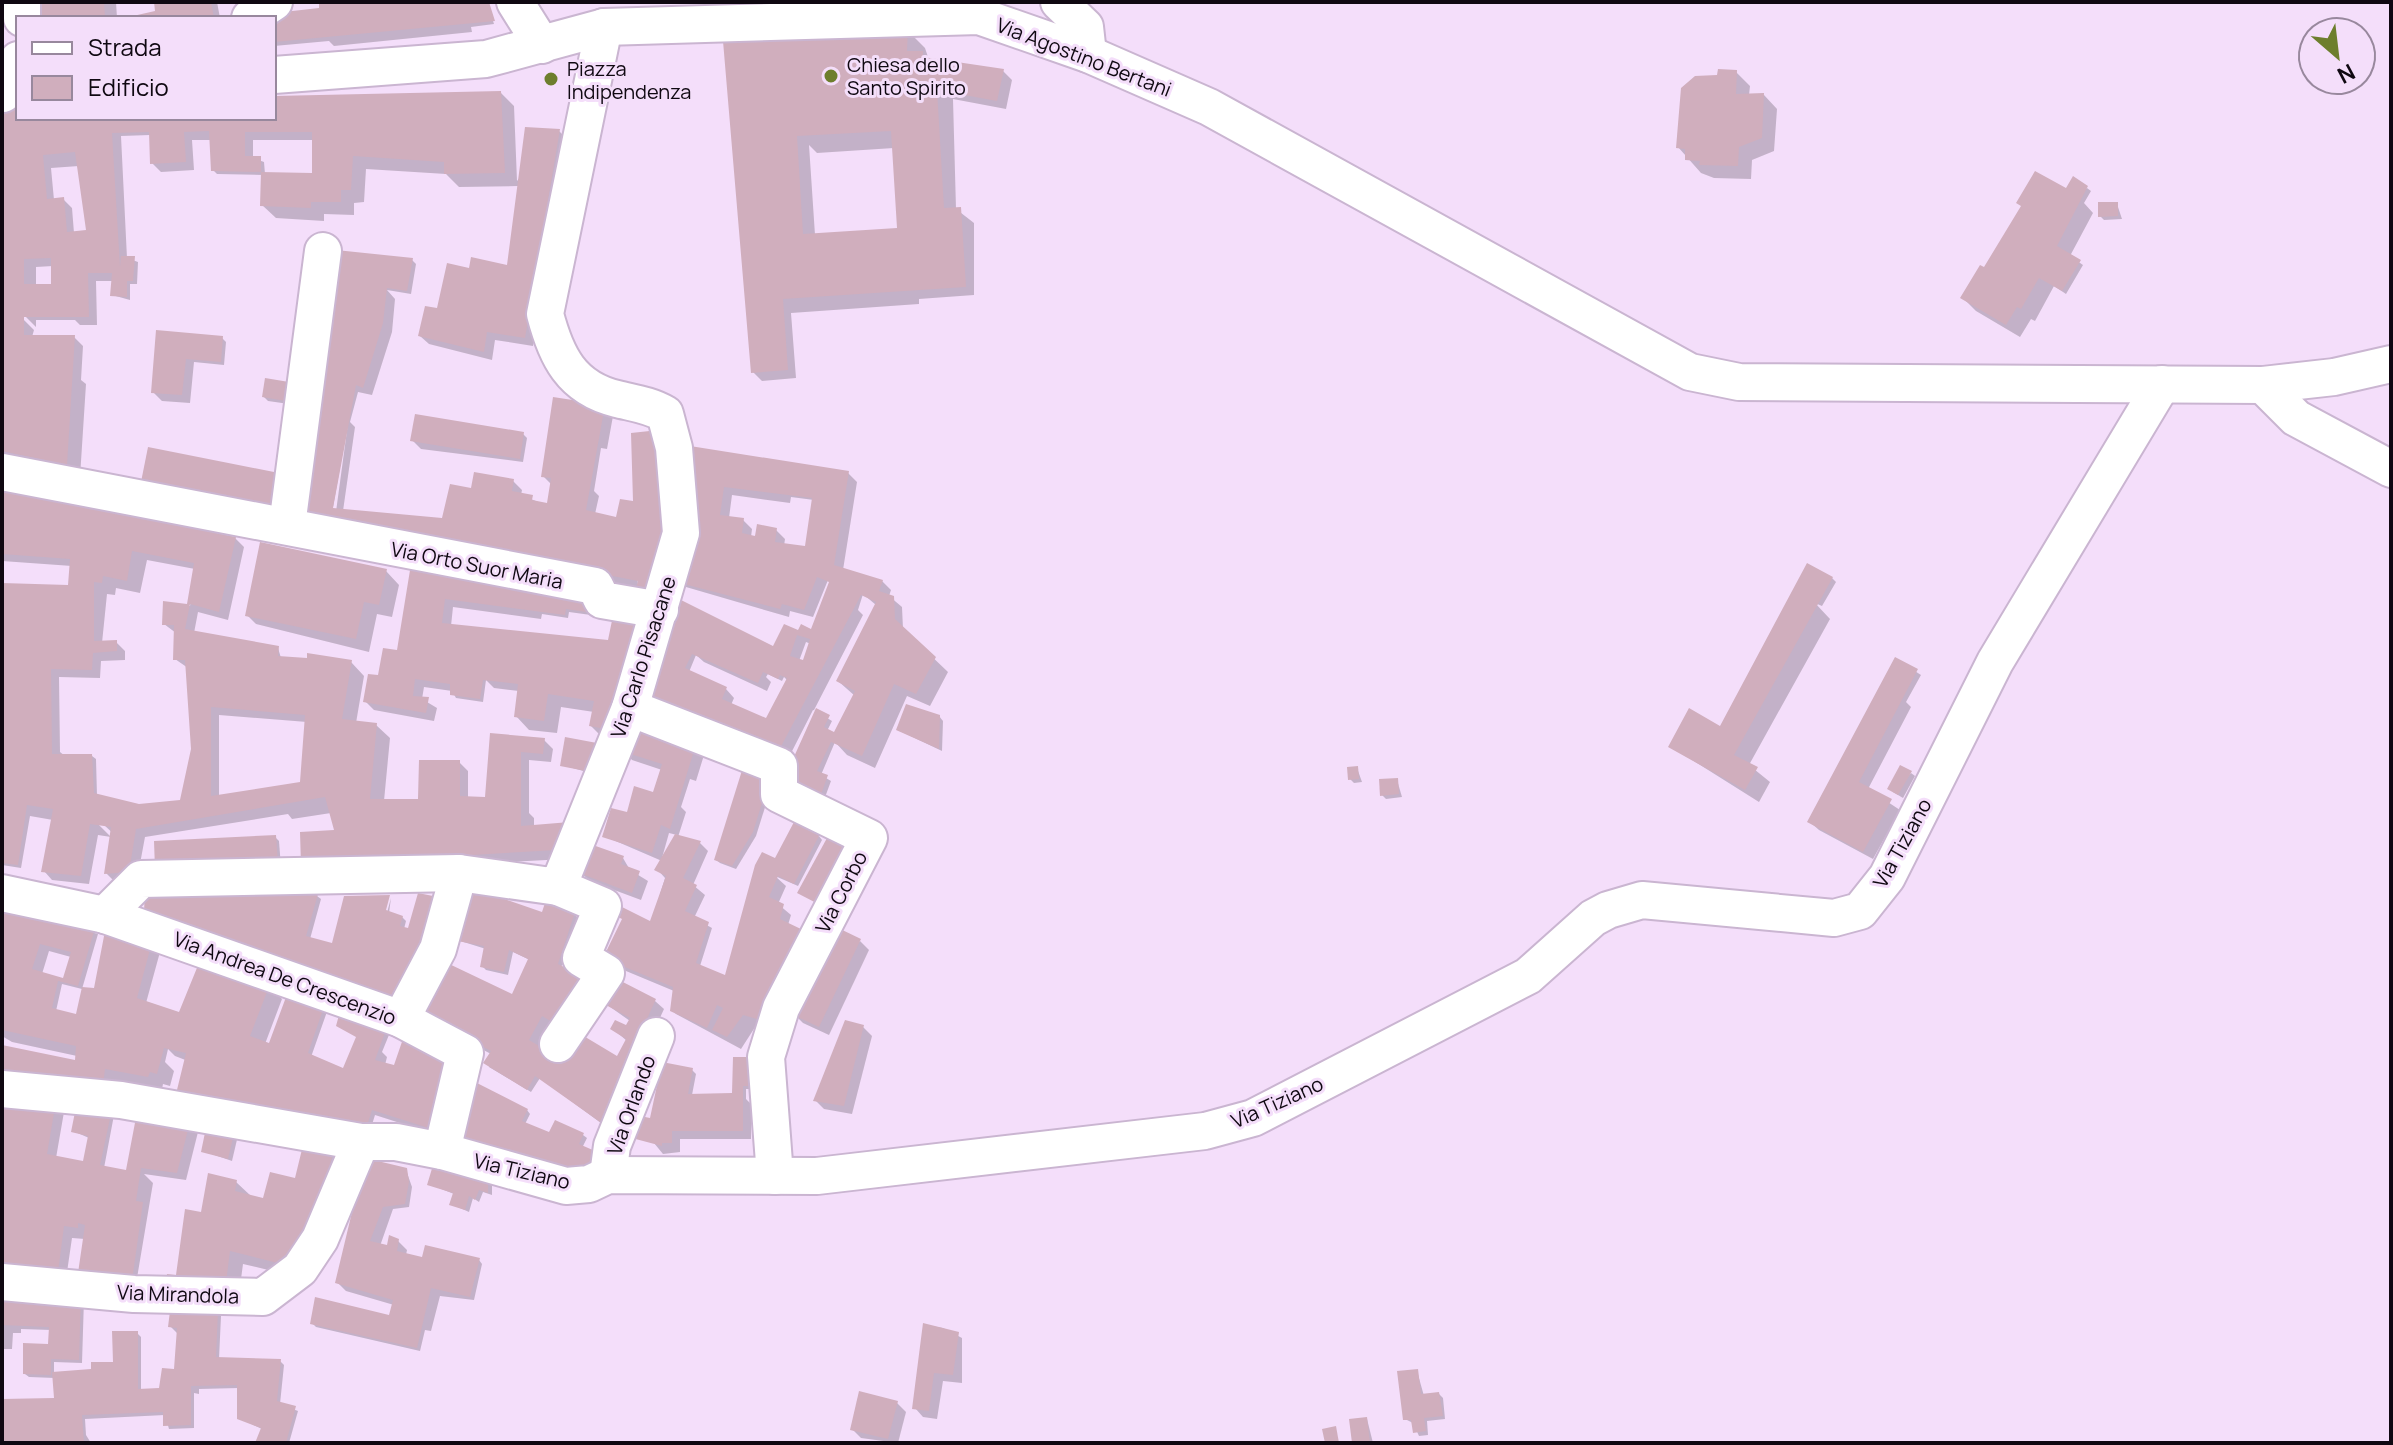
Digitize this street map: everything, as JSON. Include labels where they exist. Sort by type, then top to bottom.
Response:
[{"type":"street","points":[[253,16],[274,2]]},
{"type":"street","points":[[515,2],[542,45]]},
{"type":"street","points":[[1059,2],[1085,27],[1088,54]]},
{"type":"street","points":[[276,75],[486,59],[604,27],[769,12]]},
{"type":"street","name":"Via Agostino Bertani","points":[[769,12],[979,16],[1088,54],[1209,107],[1690,372],[1739,382],[2263,385],[2334,377],[2391,364]]},
{"type":"street","name":"Via Carlo Pisacane","points":[[558,887],[630,708],[681,533],[674,448],[665,414],[655,408],[600,395],[572,377],[554,349],[545,314],[604,27]]},
{"type":"street","points":[[8,93],[16,67]]},
{"type":"street","points":[[287,526],[323,251]]},
{"type":"street","name":"Via Tiziano","points":[[2,1089],[121,1100],[361,1142],[396,1142],[442,1151],[566,1186],[589,1184],[608,1175],[817,1176],[1205,1131],[1253,1118],[1528,976],[1593,918],[1642,900],[1834,918],[1860,911],[1887,877],[1995,662],[2162,384]]},
{"type":"street","points":[[2263,385],[2296,418],[2391,469]]},
{"type":"street","name":"Via Orto Suor Maria","points":[[2,472],[595,586],[602,600],[660,610]]},
{"type":"street","name":"Via Corbo","points":[[630,708],[779,766],[779,794],[869,838],[781,1008],[766,1057],[775,1176]]},
{"type":"street","points":[[401,1019],[438,949],[459,873]]},
{"type":"street","points":[[105,915],[141,879],[459,873],[558,887],[603,906],[581,958],[606,973],[558,1044]]},
{"type":"street","name":"Via Andrea De Crescenzio","points":[[2,893],[105,915],[401,1019],[465,1053],[442,1151]]},
{"type":"street","name":"Via Orlando","points":[[608,1175],[612,1146],[656,1036]]},
{"type":"street","name":"Via Mirandola","points":[[2,1282],[134,1294],[263,1297],[300,1269],[320,1239],[361,1142]]},
{"type":"building","points":[[38,2],[104,2],[105,16],[38,16]]},
{"type":"building","points":[[154,2],[211,2],[214,16],[133,16],[155,11]]},
{"type":"building","points":[[319,2],[489,2],[495,21],[276,42],[276,16],[257,15],[319,8]]},
{"type":"building","points":[[908,28],[907,51],[923,51],[923,57],[1004,69],[997,101],[937,90],[944,208],[961,207],[966,287],[783,299],[788,370],[751,373],[723,41]],"holes":[[[891,131],[897,228],[803,234],[797,136]]]},
{"type":"building","points":[[1718,69],[1737,70],[1736,94],[1764,93],[1762,138],[1739,147],[1738,166],[1699,165],[1700,161],[1685,160],[1685,149],[1676,148],[1681,88],[1695,76],[1717,75]]},
{"type":"building","points":[[501,91],[505,173],[444,174],[444,162],[353,156],[351,190],[341,190],[341,202],[311,202],[311,208],[260,206],[261,172],[211,171],[209,131],[184,132],[186,162],[150,164],[149,132],[112,133],[120,267],[121,256],[135,256],[133,281],[127,281],[127,297],[110,296],[112,273],[88,273],[89,317],[24,317],[24,335],[75,335],[67,465],[2,451],[2,110],[16,109],[16,120],[276,120],[276,96]],"holes":[[[245,132],[312,132],[312,173],[261,172],[261,156],[245,156]],[[75,152],[86,230],[67,232],[64,197],[47,199],[43,155]],[[51,258],[51,284],[24,284],[24,259]]]},
{"type":"building","points":[[525,127],[560,129],[525,338],[487,332],[484,352],[418,336],[425,306],[437,308],[447,263],[469,268],[471,257],[507,265]]},
{"type":"building","points":[[2035,171],[2066,188],[2073,176],[2088,186],[2057,246],[2081,260],[2062,291],[2039,278],[2021,309],[2017,307],[2006,325],[1960,298],[1980,265],[1984,267],[2021,206],[2016,203]]},
{"type":"building","points":[[2098,202],[2118,202],[2118,216],[2098,217]]},
{"type":"building","points":[[336,250],[413,258],[407,291],[387,288],[383,323],[363,388],[356,385],[333,508],[442,518],[450,484],[471,488],[474,472],[514,479],[512,491],[533,495],[532,500],[547,503],[551,478],[541,477],[553,397],[605,405],[586,510],[616,517],[620,499],[633,501],[631,433],[659,430],[669,522],[653,597],[635,592],[638,581],[302,515]]},
{"type":"building","points":[[156,330],[223,336],[221,362],[186,359],[182,395],[151,393]]},
{"type":"building","points":[[265,378],[295,383],[292,402],[262,397]]},
{"type":"building","points":[[415,414],[524,432],[520,459],[410,441]]},
{"type":"building","points":[[690,446],[849,471],[834,565],[883,580],[879,591],[894,596],[895,619],[936,657],[916,694],[894,684],[862,756],[831,742],[817,771],[828,775],[820,797],[789,785],[793,759],[816,708],[830,715],[824,727],[834,732],[855,691],[836,681],[876,602],[861,595],[777,754],[645,702],[675,597],[773,646],[784,624],[798,630],[801,624],[811,629],[829,582],[817,577],[804,610],[782,604],[780,609],[680,583]],"holes":[[[724,487],[812,498],[805,546],[775,542],[777,528],[757,524],[755,536],[742,533],[744,518],[720,515]],[[797,635],[810,639],[803,660],[790,656]],[[692,654],[758,683],[763,672],[778,679],[780,675],[787,678],[766,718],[722,699],[727,687],[685,668]]]},
{"type":"building","points":[[148,447],[284,474],[277,509],[141,482]]},
{"type":"building","points":[[2,489],[236,537],[219,612],[190,604],[185,629],[279,646],[278,656],[307,658],[307,653],[352,660],[342,719],[377,723],[370,799],[418,799],[419,760],[460,760],[460,796],[485,797],[490,733],[545,738],[543,754],[521,752],[521,826],[570,822],[557,850],[301,865],[300,832],[334,830],[325,797],[136,829],[129,872],[104,874],[111,827],[90,824],[81,876],[41,872],[53,809],[27,805],[18,865],[2,863],[2,583],[68,585],[70,559],[2,554]],"holes":[[[132,551],[194,563],[187,604],[163,601],[162,625],[174,625],[173,660],[185,660],[191,749],[180,800],[139,804],[94,793],[92,754],[52,754],[51,669],[92,670],[93,653],[117,651],[117,640],[94,641],[94,582],[102,583],[103,576],[127,581]],[[211,707],[305,715],[300,782],[211,796]]]},
{"type":"building","points":[[260,542],[387,569],[379,605],[364,602],[356,639],[245,616]]},
{"type":"building","points":[[1807,563],[1833,577],[1734,755],[1758,767],[1745,790],[1668,747],[1689,708],[1720,726]]},
{"type":"building","points":[[411,564],[591,592],[587,612],[566,609],[565,615],[445,599],[442,623],[608,640],[615,606],[646,611],[606,729],[589,726],[594,701],[548,694],[544,721],[514,717],[518,684],[483,680],[480,699],[450,695],[450,684],[415,679],[413,696],[429,697],[426,713],[363,702],[368,674],[378,675],[383,648],[397,650]]},
{"type":"building","points":[[1895,657],[1918,669],[1859,782],[1892,799],[1863,852],[1807,822]]},
{"type":"building","points":[[906,704],[940,715],[939,749],[896,730]]},
{"type":"building","points":[[631,722],[696,744],[670,829],[661,825],[652,853],[602,837],[611,808],[627,812],[634,786],[653,792],[662,764],[621,751]]},
{"type":"building","points":[[565,737],[597,743],[591,772],[560,766]]},
{"type":"building","points":[[744,764],[770,777],[753,832],[732,866],[714,860]]},
{"type":"building","points":[[1900,765],[1912,771],[1898,795],[1887,789]]},
{"type":"building","points":[[1358,766],[1359,779],[1348,780],[1347,767]]},
{"type":"building","points":[[1398,778],[1399,794],[1380,796],[1379,779]]},
{"type":"building","points":[[794,822],[820,834],[794,884],[778,876],[769,897],[784,904],[780,919],[803,930],[764,1021],[743,1015],[727,1037],[712,1030],[723,1008],[717,1005],[707,1028],[670,1011],[673,987],[603,958],[622,919],[616,916],[620,906],[650,921],[666,876],[654,870],[675,834],[701,841],[683,878],[697,885],[685,911],[709,922],[696,963],[725,975],[755,865],[762,852],[775,858]]},
{"type":"building","points":[[276,835],[278,864],[155,869],[154,841]]},
{"type":"building","points":[[827,838],[853,852],[826,908],[797,893]]},
{"type":"building","points":[[590,844],[624,856],[621,864],[640,871],[632,893],[579,873]]},
{"type":"building","points":[[145,887],[318,894],[306,936],[332,943],[344,896],[390,895],[386,910],[403,916],[400,926],[408,928],[418,893],[438,897],[406,1000],[144,913]]},
{"type":"building","points":[[462,894],[493,895],[542,912],[545,903],[575,912],[558,964],[586,978],[561,1027],[542,1016],[529,1040],[561,1059],[577,1032],[617,1056],[626,1039],[610,1029],[615,1020],[626,1025],[630,1018],[604,1004],[617,979],[656,999],[600,1122],[535,1076],[527,1090],[483,1063],[491,1051],[421,1014],[445,962],[512,994],[528,959],[509,950],[504,972],[480,967],[484,946],[452,940]]},
{"type":"building","points":[[2,906],[95,928],[78,986],[58,981],[52,1008],[76,1014],[82,987],[94,988],[105,931],[152,942],[137,998],[179,1012],[201,958],[270,984],[250,1036],[269,1043],[289,989],[326,1001],[308,1053],[343,1068],[356,1037],[336,1026],[342,1004],[388,1024],[375,1060],[394,1065],[405,1033],[452,1064],[438,1131],[372,1110],[366,1129],[176,1094],[186,1053],[164,1048],[157,1074],[150,1072],[148,1077],[105,1069],[103,1085],[2,1075],[2,1045],[75,1060],[76,1046],[2,1030]],"holes":[[[40,944],[71,952],[63,978],[32,969]]]},
{"type":"building","points":[[834,926],[861,939],[819,1027],[791,1014]]},
{"type":"building","points":[[845,1020],[864,1025],[844,1106],[813,1101]]},
{"type":"building","points":[[733,1057],[758,1057],[757,1086],[743,1086],[743,1131],[672,1131],[672,1143],[662,1143],[662,1146],[628,1137],[635,1115],[650,1118],[662,1062],[693,1068],[688,1094],[732,1093]]},
{"type":"building","points":[[473,1081],[528,1109],[522,1121],[549,1132],[555,1120],[584,1133],[579,1144],[595,1151],[587,1172],[460,1137]]},
{"type":"building","points":[[2,1095],[56,1101],[47,1154],[83,1161],[88,1136],[71,1132],[77,1102],[112,1109],[100,1165],[126,1170],[138,1107],[191,1118],[177,1173],[141,1168],[136,1201],[143,1202],[132,1281],[78,1273],[85,1225],[78,1223],[78,1228],[64,1226],[58,1272],[2,1269]]},
{"type":"building","points":[[208,1118],[236,1125],[228,1159],[201,1152]]},
{"type":"building","points":[[305,1137],[335,1144],[320,1209],[298,1239],[289,1266],[230,1251],[225,1290],[166,1283],[167,1274],[176,1275],[185,1209],[201,1212],[208,1173],[237,1180],[235,1191],[263,1198],[270,1172],[295,1178]]},
{"type":"building","points":[[365,1158],[407,1168],[409,1182],[405,1204],[383,1207],[370,1241],[387,1245],[389,1235],[399,1239],[397,1251],[422,1257],[425,1245],[480,1258],[470,1297],[431,1288],[417,1348],[310,1324],[315,1297],[389,1315],[393,1300],[335,1283]]},
{"type":"building","points":[[434,1162],[488,1178],[488,1193],[479,1190],[475,1200],[469,1196],[465,1210],[449,1205],[453,1193],[427,1185]]},
{"type":"building","points":[[2,1291],[81,1293],[79,1360],[51,1359],[51,1375],[23,1374],[23,1343],[48,1344],[49,1327],[2,1325]]},
{"type":"building","points":[[171,1303],[218,1310],[216,1357],[281,1359],[277,1401],[296,1406],[286,1443],[255,1443],[261,1428],[237,1419],[237,1385],[191,1386],[191,1425],[163,1426],[163,1412],[82,1415],[84,1443],[2,1443],[2,1399],[54,1398],[52,1372],[91,1369],[91,1362],[113,1362],[112,1331],[138,1331],[138,1389],[159,1388],[162,1368],[174,1369],[177,1328],[168,1327]]},
{"type":"building","points":[[923,1323],[959,1332],[953,1375],[934,1373],[929,1411],[912,1409]]},
{"type":"building","points":[[1418,1369],[1421,1394],[1439,1392],[1443,1416],[1424,1418],[1426,1431],[1413,1433],[1411,1420],[1403,1420],[1397,1371]]},
{"type":"building","points":[[859,1391],[898,1401],[888,1439],[850,1430]]},
{"type":"building","points":[[1367,1417],[1370,1443],[1352,1443],[1349,1419]]},
{"type":"building","points":[[1336,1426],[1339,1443],[1325,1443],[1322,1429]]},
{"type":"place","name":"Chiesa dello Santo Spirito","points":[[831,76]]},
{"type":"place","name":"Piazza Indipendenza","points":[[551,79]]}]
